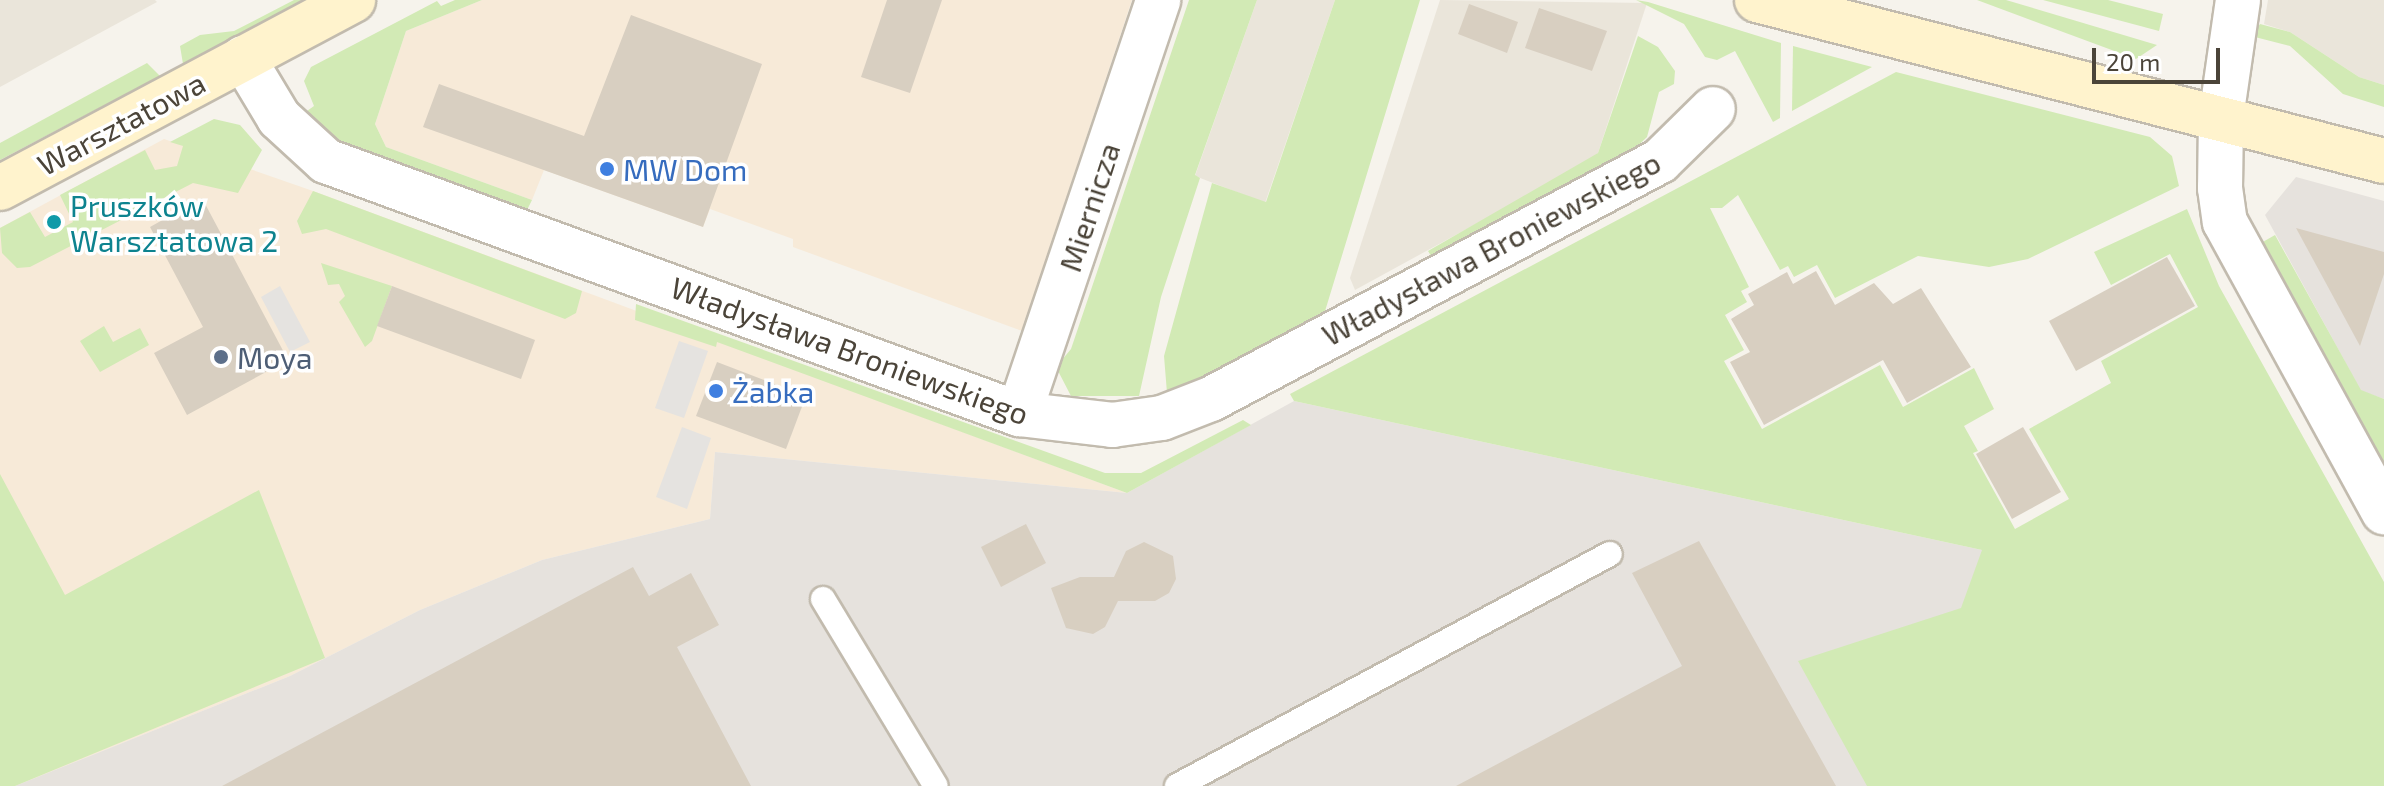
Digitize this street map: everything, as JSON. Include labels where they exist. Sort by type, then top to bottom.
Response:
[{"type":"street","points":[[243,58],[353,0]]},
{"type":"street","name":"Miernicza","points":[[1019,414],[1158,0]]},
{"type":"street","points":[[1757,0],[2384,161]]},
{"type":"street","points":[[2234,1],[2221,118],[2220,198],[2231,237],[2384,512]]},
{"type":"street","name":"Warsztatowa","points":[[0,188],[243,58]]},
{"type":"street","name":"Władysława Broniewskiego","points":[[243,58],[279,118],[326,161],[1019,414],[1112,425],[1162,418],[1211,399],[1660,161],[1713,109]]},
{"type":"lane","points":[[1177,786],[1610,554]]},
{"type":"lane","points":[[823,599],[936,786]]},
{"type":"shaded area","points":[[0,0],[155,0],[157,2],[0,87]]},
{"type":"shaded area","points":[[482,0],[1132,0],[1022,331],[793,247],[793,239],[710,209],[703,227],[544,170],[532,200],[386,147],[375,124],[406,31]]},
{"type":"shaded area","points":[[1257,0],[1335,0],[1265,203],[1195,176]]},
{"type":"shaded area","points":[[1440,0],[1647,3],[1598,153],[1589,162],[1355,290],[1350,278]]},
{"type":"shaded area","points":[[2268,0],[2384,0],[2384,85],[2359,77],[2290,32],[2264,24]]},
{"type":"shaded area","points":[[164,139],[313,191],[1127,493],[715,452],[710,519],[542,560],[420,610],[290,676],[15,786],[0,786],[0,228]]},
{"type":"shaded area","points":[[2296,177],[2384,201],[2384,399],[2361,391],[2265,215]]},
{"type":"shaded area","points":[[280,286],[310,342],[290,352],[261,297]]},
{"type":"shaded area","points":[[679,341],[708,351],[684,418],[655,408]]},
{"type":"shaded area","points":[[1294,401],[1982,550],[2384,786],[15,786],[290,676],[420,610],[542,560],[710,519],[715,452],[1127,493]]},
{"type":"shaded area","points":[[682,427],[711,438],[687,509],[656,497]]},
{"type":"green space","points":[[294,0],[305,0],[183,64],[180,46],[200,35],[234,31]]},
{"type":"green space","points":[[455,0],[482,0],[406,31],[375,124],[386,147],[532,200],[525,214],[334,142],[300,116],[314,106],[304,81],[311,67],[437,1],[441,6]]},
{"type":"green space","points":[[1189,0],[1257,0],[1195,175],[1200,178],[1161,297],[1139,396],[1071,396],[1056,367],[1071,349]]},
{"type":"green space","points":[[1335,0],[1420,0],[1322,321],[1199,385],[1167,393],[1164,356],[1212,183],[1266,202]]},
{"type":"green space","points":[[1636,0],[1781,43],[1780,118],[1773,122],[1735,51],[1717,60],[1705,57],[1684,24]]},
{"type":"green space","points":[[1977,0],[2006,0],[2157,45],[2136,59]]},
{"type":"green space","points":[[2043,0],[2108,0],[2163,14],[2159,31]]},
{"type":"green space","points":[[2260,24],[2290,32],[2359,77],[2384,85],[2384,107],[2343,94],[2290,46],[2251,36]]},
{"type":"green space","points":[[1638,36],[1658,47],[1675,71],[1674,84],[1659,92],[1647,137],[1622,161],[1434,261],[1428,251],[1598,153]]},
{"type":"green space","points":[[1793,46],[1872,67],[1792,111]]},
{"type":"green space","points":[[147,63],[160,76],[0,160],[0,143]]},
{"type":"green space","points":[[1896,72],[2150,137],[2172,156],[2179,186],[2028,259],[1989,267],[1918,256],[1835,298],[1817,265],[1794,277],[1788,266],[1780,270],[1738,195],[1722,208],[1710,208],[1749,287],[1741,291],[1747,302],[1725,315],[1744,350],[1724,361],[1762,429],[1880,365],[1903,407],[1974,368],[1994,409],[1964,426],[1978,451],[1973,453],[2015,529],[2069,499],[2029,429],[2111,383],[2101,361],[2198,307],[2170,254],[2111,285],[2094,252],[2187,209],[2219,286],[2384,582],[2384,786],[1867,786],[1798,661],[1961,608],[1982,550],[1294,401],[1290,394]]},
{"type":"green space","points":[[214,119],[240,125],[262,150],[238,193],[193,183],[30,267],[17,268],[2,253],[0,228],[30,212],[45,237],[73,222],[60,195],[145,150],[155,170],[177,166],[183,146],[170,142]]},
{"type":"green space","points":[[313,191],[582,291],[576,313],[565,319],[326,229],[302,234],[297,221]]},
{"type":"green space","points":[[2275,235],[2361,390],[2384,399],[2384,477],[2261,243]]},
{"type":"green space","points":[[321,263],[392,286],[372,341],[365,347],[339,302],[345,296],[339,284],[328,285]]},
{"type":"green space","points":[[636,304],[1105,473],[1141,473],[1243,420],[1251,425],[1127,493],[717,342],[716,347],[635,320]]},
{"type":"green space","points":[[104,326],[113,342],[140,328],[149,345],[100,372],[80,341]]},
{"type":"green space","points":[[0,474],[65,595],[259,490],[325,658],[15,786],[0,786]]},
{"type":"building","points":[[887,0],[942,0],[910,93],[861,77]]},
{"type":"building","points":[[1469,4],[1518,22],[1507,53],[1458,34]]},
{"type":"building","points":[[1539,8],[1607,31],[1592,71],[1525,48]]},
{"type":"building","points":[[631,15],[762,64],[703,227],[423,127],[439,84],[584,136]]},
{"type":"building","points":[[202,198],[288,360],[187,415],[154,353],[203,327],[150,227]]},
{"type":"building","points":[[2296,228],[2384,252],[2384,274],[2360,346]]},
{"type":"building","points":[[2167,257],[2195,306],[2076,371],[2049,321]]},
{"type":"building","points":[[1816,271],[1835,305],[1874,283],[1893,304],[1921,288],[1971,367],[1907,403],[1883,360],[1764,425],[1730,362],[1750,352],[1731,319],[1754,305],[1748,294],[1787,272],[1793,284]]},
{"type":"building","points":[[392,286],[535,340],[521,379],[377,326]]},
{"type":"building","points":[[717,362],[806,396],[786,449],[696,416]]},
{"type":"building","points":[[2023,427],[2061,492],[2012,519],[1976,454]]},
{"type":"building","points":[[1026,524],[1046,563],[1001,587],[981,547]]},
{"type":"building","points":[[1699,541],[1836,786],[1456,786],[1682,666],[1632,573]]},
{"type":"building","points":[[1144,542],[1173,556],[1176,579],[1169,593],[1155,601],[1118,601],[1105,627],[1093,634],[1066,628],[1051,588],[1080,577],[1114,577],[1126,551]]},
{"type":"building","points":[[633,567],[649,596],[691,573],[719,625],[677,647],[751,786],[222,786]]},
{"type":"place","name":"MW Dom","points":[[607,169]]},
{"type":"place","name":"Pruszków Warsztatowa 2","points":[[54,222]]},
{"type":"place","name":"Moya","points":[[221,357]]},
{"type":"place","name":"Żabka","points":[[716,391]]}]
